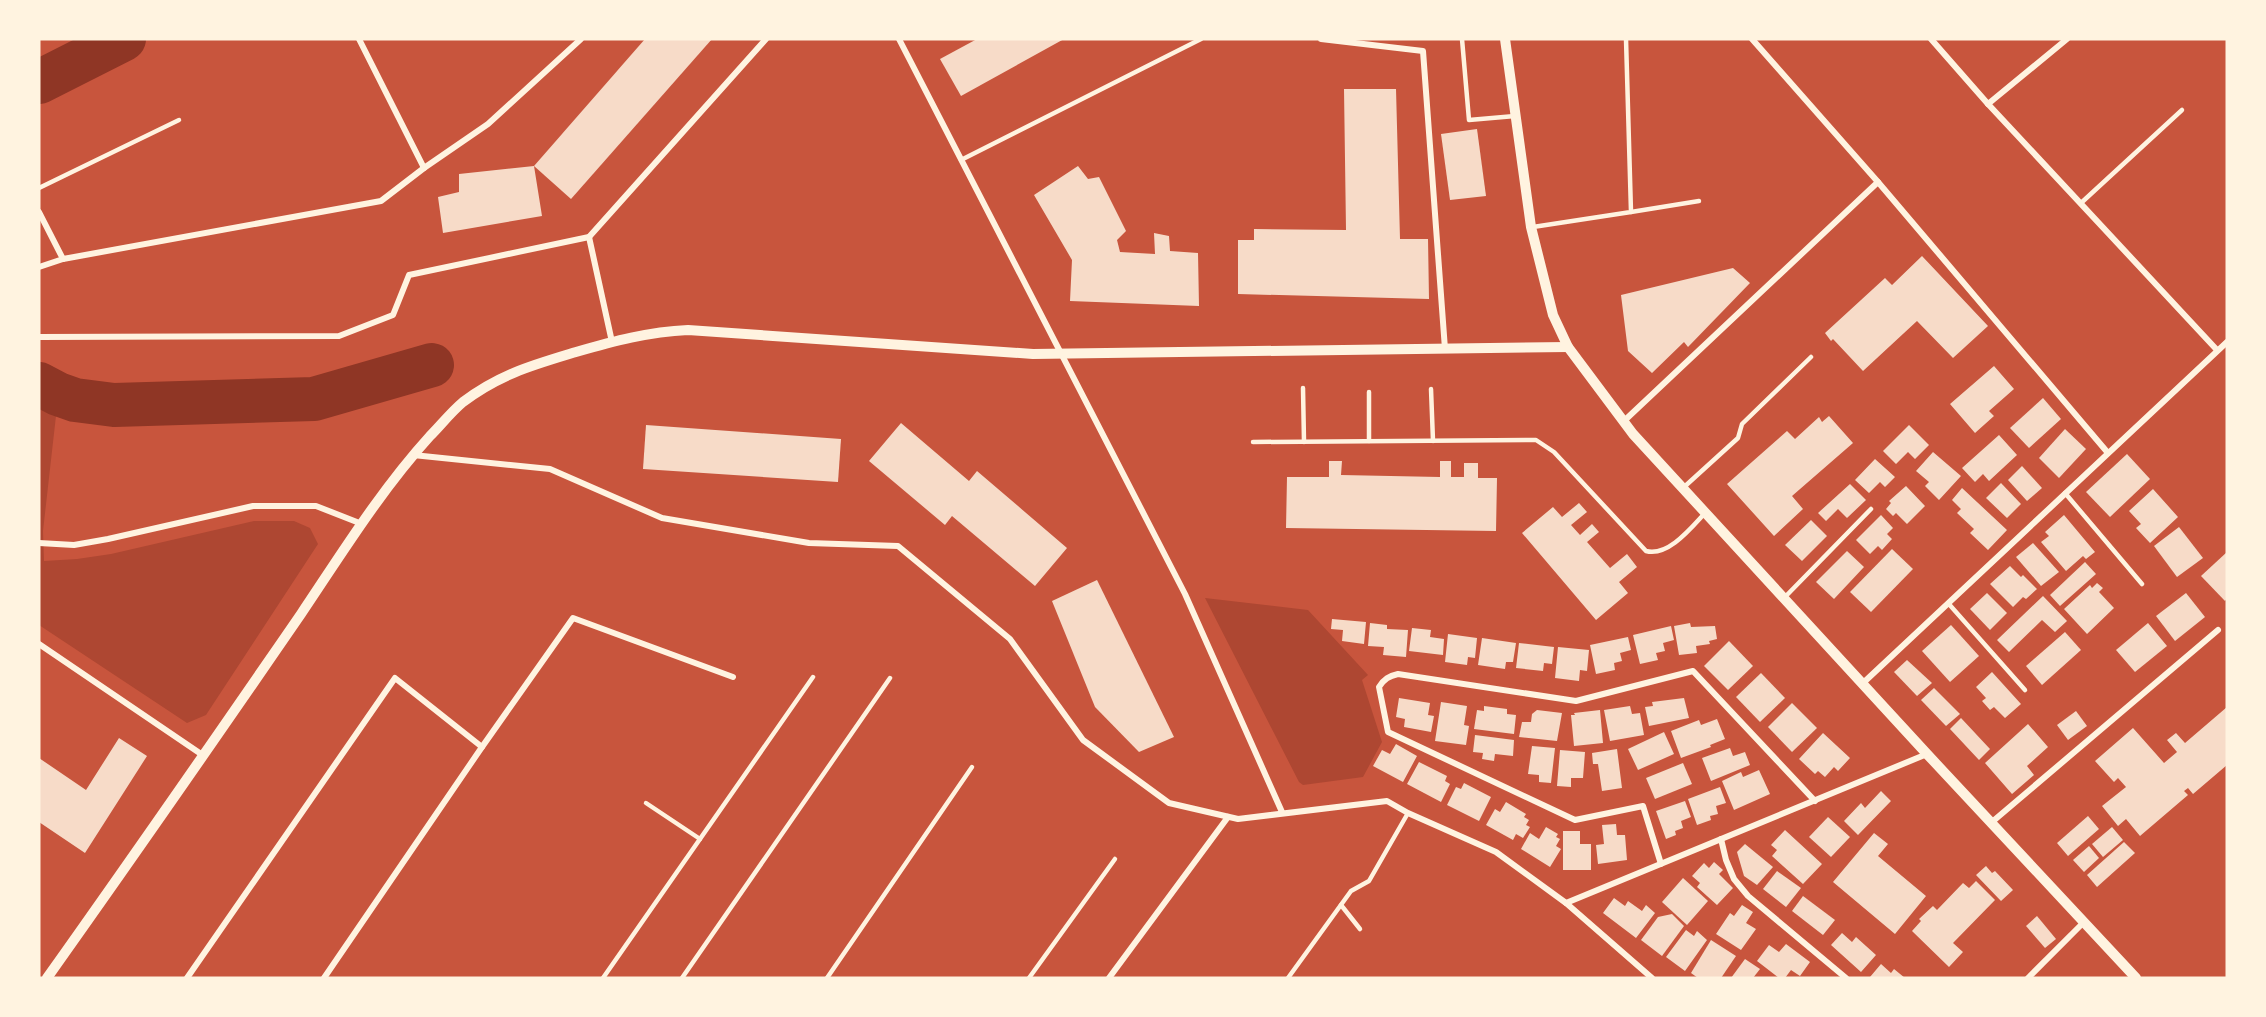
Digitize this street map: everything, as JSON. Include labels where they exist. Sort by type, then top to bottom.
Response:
[{"type":"street","points":[[359,39],[424,168]]},
{"type":"street","points":[[39,267],[63,259],[381,201],[424,168],[489,124],[580,39]]},
{"type":"street","points":[[39,337],[339,336],[393,315],[409,274],[589,237],[766,39]]},
{"type":"street","points":[[899,39],[1185,594],[1282,812]]},
{"type":"street","points":[[1321,39],[1423,51],[1445,349]]},
{"type":"street","points":[[1506,39],[1531,227],[1553,315],[1568,347],[1624,421],[1683,488],[2136,978]]},
{"type":"street","points":[[1752,39],[1878,182],[2108,453]]},
{"type":"street","points":[[1931,39],[2217,350]]},
{"type":"street","points":[[1989,104],[2067,39]]},
{"type":"street","points":[[1624,421],[1878,182]]},
{"type":"street","points":[[39,212],[63,259]]},
{"type":"street","points":[[589,237],[612,342]]},
{"type":"street","points":[[47,978],[204,756],[362,524],[413,455],[461,404],[488,385],[539,362],[652,332],[688,330],[1061,355],[1568,347]]},
{"type":"street","points":[[1862,684],[2227,342]]},
{"type":"street","points":[[413,455],[550,469],[662,518],[809,543],[898,546],[1010,639],[1083,740],[1169,803],[1238,819],[1388,801],[1408,813],[1496,852],[1566,903],[1652,978]]},
{"type":"street","points":[[39,543],[74,545],[254,506],[316,506],[362,524]]},
{"type":"street","points":[[324,978],[573,618],[733,677]]},
{"type":"street","points":[[1992,822],[2218,630]]},
{"type":"street","points":[[39,644],[204,756]]},
{"type":"street","points":[[1661,864],[1642,806],[1575,820],[1388,732],[1379,687],[1390,676],[1398,674],[1576,701],[1693,671],[1815,801]]},
{"type":"street","points":[[187,978],[395,678],[482,747]]},
{"type":"street","points":[[1566,903],[1927,754]]},
{"type":"street","points":[[1109,978],[1228,817]]},
{"type":"street","points":[[1720,840],[1734,879],[1748,896],[1846,978]]},
{"type":"street","points":[[2028,978],[2084,922]]},
{"type":"lane","points":[[961,160],[1201,39]]},
{"type":"lane","points":[[1462,39],[1469,120],[1515,116]]},
{"type":"lane","points":[[1626,39],[1631,212]]},
{"type":"lane","points":[[2081,204],[2182,110]]},
{"type":"lane","points":[[39,188],[179,120]]},
{"type":"lane","points":[[1531,227],[1699,201]]},
{"type":"lane","points":[[1683,488],[1738,438],[1742,424],[1811,357]]},
{"type":"lane","points":[[1303,388],[1304,442]]},
{"type":"lane","points":[[1431,389],[1433,441]]},
{"type":"lane","points":[[1369,392],[1369,441]]},
{"type":"lane","points":[[1253,442],[1536,440],[1554,453],[1646,550],[1653,553],[1662,551],[1706,513]]},
{"type":"lane","points":[[2065,493],[2142,584]]},
{"type":"lane","points":[[1784,598],[1871,509]]},
{"type":"lane","points":[[1948,603],[2025,690]]},
{"type":"lane","points":[[603,978],[813,677]]},
{"type":"lane","points":[[682,978],[890,678]]},
{"type":"lane","points":[[827,978],[972,767]]},
{"type":"lane","points":[[646,803],[700,839]]},
{"type":"lane","points":[[1288,978],[1351,891],[1369,881],[1408,813]]},
{"type":"lane","points":[[1029,978],[1114,859]]},
{"type":"lane","points":[[1341,905],[1360,929]]},
{"type":"shaded area","points":[[39,389],[58,398],[43,531],[44,561],[111,554],[254,521],[294,521],[310,528],[318,544],[206,715],[187,723],[39,625]]},
{"type":"shaded area","points":[[1205,598],[1308,610],[1368,675],[1362,680],[1382,742],[1363,777],[1303,785],[1299,782]]},
{"type":"building","points":[[645,39],[712,39],[571,199],[534,166]]},
{"type":"building","points":[[977,39],[1064,39],[961,96],[940,59]]},
{"type":"building","points":[[1344,89],[1396,89],[1400,239],[1428,239],[1429,299],[1238,294],[1238,240],[1254,240],[1254,229],[1346,230]]},
{"type":"building","points":[[1477,129],[1486,196],[1450,200],[1441,134]]},
{"type":"building","points":[[534,166],[542,216],[443,233],[438,197],[459,192],[459,174]]},
{"type":"building","points":[[1078,166],[1088,179],[1099,177],[1126,231],[1117,240],[1120,252],[1155,254],[1154,233],[1169,236],[1170,251],[1198,253],[1199,306],[1070,301],[1072,260],[1034,195]]},
{"type":"building","points":[[1922,256],[1988,326],[1953,358],[1917,321],[1863,371],[1825,333],[1885,278],[1892,285]]},
{"type":"building","points":[[1733,268],[1750,283],[1688,347],[1684,342],[1652,373],[1628,351],[1621,295]]},
{"type":"building","points":[[1994,366],[2014,389],[1989,411],[1994,416],[1975,433],[1950,404]]},
{"type":"building","points":[[2043,398],[2061,419],[2029,448],[2010,428]]},
{"type":"building","points":[[1829,416],[1853,443],[1792,496],[1803,509],[1774,536],[1727,484],[1787,431],[1795,439],[1819,417],[1822,422]]},
{"type":"building","points":[[901,423],[969,481],[977,471],[1067,548],[1035,586],[952,516],[945,525],[869,461]]},
{"type":"building","points":[[646,425],[841,439],[838,482],[643,469]]},
{"type":"building","points":[[1909,425],[1929,445],[1915,459],[1908,452],[1896,464],[1883,451]]},
{"type":"building","points":[[2065,429],[2086,449],[2059,478],[2039,458]]},
{"type":"building","points":[[1999,435],[2017,455],[1989,481],[1983,474],[1975,482],[1962,468]]},
{"type":"building","points":[[1933,452],[1961,476],[1939,500],[1925,486],[1929,482],[1916,471]]},
{"type":"building","points":[[2127,454],[2150,479],[2110,517],[2086,492]]},
{"type":"building","points":[[1875,459],[1895,477],[1885,487],[1880,482],[1869,493],[1855,480]]},
{"type":"building","points":[[1329,461],[1342,461],[1341,475],[1440,477],[1440,461],[1451,461],[1451,477],[1464,477],[1464,463],[1478,463],[1478,478],[1497,478],[1496,531],[1286,528],[1287,477],[1329,477]]},
{"type":"building","points":[[2022,466],[2042,488],[2027,501],[2008,480]]},
{"type":"building","points":[[2001,483],[2021,504],[2007,518],[1986,498]]},
{"type":"building","points":[[1850,484],[1866,500],[1847,518],[1838,509],[1826,521],[1818,513]]},
{"type":"building","points":[[1906,486],[1925,506],[1907,524],[1896,513],[1893,516],[1886,509],[1891,503],[1889,501]]},
{"type":"building","points":[[1962,488],[2007,530],[1988,550],[1970,533],[1974,529],[1957,513],[1961,509],[1952,500]]},
{"type":"building","points":[[2153,489],[2178,517],[2150,543],[2136,528],[2141,524],[2129,511]]},
{"type":"building","points":[[1579,503],[1587,512],[1571,525],[1580,535],[1592,524],[1599,532],[1587,542],[1610,568],[1627,554],[1637,567],[1619,582],[1628,593],[1596,620],[1522,533],[1553,507],[1562,517]]},
{"type":"building","points":[[1881,515],[1893,528],[1887,534],[1892,539],[1882,550],[1878,546],[1870,554],[1856,540]]},
{"type":"building","points":[[2064,515],[2095,552],[2086,559],[2083,556],[2066,571],[2041,542],[2049,536],[2045,532]]},
{"type":"building","points":[[1811,520],[1827,536],[1802,561],[1785,545]]},
{"type":"building","points":[[2179,527],[2203,558],[2177,577],[2154,546]]},
{"type":"building","points":[[2033,543],[2059,572],[2041,586],[2016,557]]},
{"type":"building","points":[[1892,549],[1913,569],[1871,612],[1850,592]]},
{"type":"building","points":[[1847,551],[1864,567],[1834,599],[1816,582]]},
{"type":"building","points":[[2227,552],[2227,598],[2225,601],[2201,576]]},
{"type":"building","points":[[2085,562],[2096,574],[2060,606],[2050,595]]},
{"type":"building","points":[[2010,566],[2037,589],[2026,599],[2023,597],[2013,607],[1990,584]]},
{"type":"building","points":[[1097,580],[1174,737],[1139,752],[1095,707],[1052,601]]},
{"type":"building","points":[[2097,583],[2103,588],[2099,592],[2114,608],[2087,634],[2064,609],[2090,585],[2092,588]]},
{"type":"building","points":[[1987,593],[2007,613],[1990,630],[1970,609]]},
{"type":"building","points":[[2186,593],[2205,617],[2175,641],[2156,616]]},
{"type":"building","points":[[2043,596],[2067,621],[2055,632],[2042,620],[2009,652],[1997,640]]},
{"type":"building","points":[[1332,619],[1366,622],[1364,644],[1342,641],[1343,630],[1331,629]]},
{"type":"building","points":[[1370,623],[1387,625],[1387,629],[1408,630],[1406,657],[1383,655],[1384,647],[1368,646]]},
{"type":"building","points":[[1690,623],[1691,627],[1715,626],[1717,639],[1709,641],[1710,644],[1696,646],[1697,653],[1679,655],[1674,626]]},
{"type":"building","points":[[2148,623],[2167,646],[2135,672],[2116,650]]},
{"type":"building","points":[[1951,625],[1979,656],[1950,682],[1922,651]]},
{"type":"building","points":[[1671,626],[1674,640],[1663,643],[1665,651],[1656,653],[1658,660],[1640,664],[1633,635]]},
{"type":"building","points":[[1412,628],[1431,630],[1430,637],[1444,639],[1443,655],[1409,651]]},
{"type":"building","points":[[2065,632],[2081,650],[2042,685],[2026,666]]},
{"type":"building","points":[[1448,634],[1477,638],[1475,658],[1468,657],[1467,665],[1445,662]]},
{"type":"building","points":[[1628,637],[1631,650],[1620,653],[1622,661],[1614,663],[1615,670],[1596,674],[1590,645]]},
{"type":"building","points":[[1482,638],[1516,643],[1513,662],[1506,662],[1505,669],[1478,665]]},
{"type":"building","points":[[1729,641],[1753,666],[1728,690],[1704,666]]},
{"type":"building","points":[[1519,643],[1554,647],[1552,664],[1544,663],[1543,671],[1516,668]]},
{"type":"building","points":[[1558,647],[1589,650],[1587,671],[1580,670],[1579,681],[1555,678]]},
{"type":"building","points":[[1907,660],[1932,683],[1917,696],[1894,672]]},
{"type":"building","points":[[1992,672],[2021,704],[2005,718],[1994,707],[1990,710],[1982,701],[1986,698],[1976,687]]},
{"type":"building","points":[[1761,673],[1785,698],[1760,722],[1736,697]]},
{"type":"building","points":[[1934,688],[1960,714],[1946,726],[1921,700]]},
{"type":"building","points":[[1399,698],[1430,703],[1428,715],[1434,716],[1431,732],[1404,727],[1405,719],[1396,717]]},
{"type":"building","points":[[1684,698],[1689,718],[1649,726],[1645,707],[1653,706],[1652,702]]},
{"type":"building","points":[[1441,702],[1467,706],[1464,725],[1469,726],[1466,745],[1435,741]]},
{"type":"building","points":[[1792,703],[1817,728],[1792,752],[1768,727]]},
{"type":"building","points":[[1484,706],[1507,709],[1507,714],[1516,715],[1514,734],[1474,729],[1477,710],[1484,711]]},
{"type":"building","points":[[1630,706],[1632,714],[1640,713],[1644,735],[1610,741],[1604,710]]},
{"type":"building","points":[[2227,707],[2227,765],[2193,794],[2188,788],[2184,791],[2188,795],[2140,836],[2126,819],[2118,826],[2102,806],[2126,787],[2118,778],[2114,782],[2095,761],[2133,728],[2164,763],[2177,752],[2167,740],[2176,733],[2185,743]]},
{"type":"building","points":[[1537,710],[1562,713],[1557,741],[1519,737],[1522,722],[1531,722],[1532,714]]},
{"type":"building","points":[[1600,710],[1603,743],[1574,746],[1571,715]]},
{"type":"building","points":[[2076,711],[2087,726],[2068,740],[2057,725]]},
{"type":"building","points":[[1961,718],[1990,749],[1979,760],[1950,729]]},
{"type":"building","points":[[1717,719],[1725,739],[1681,758],[1671,731],[1699,720],[1701,725]]},
{"type":"building","points":[[2028,724],[2048,747],[2027,766],[2034,775],[2012,794],[1985,763]]},
{"type":"building","points":[[1664,732],[1674,754],[1638,770],[1628,749]]},
{"type":"building","points":[[1823,733],[1850,758],[1838,771],[1834,767],[1825,777],[1818,771],[1815,774],[1799,759]]},
{"type":"building","points":[[1475,735],[1514,740],[1513,756],[1495,754],[1494,761],[1482,759],[1483,753],[1473,752]]},
{"type":"building","points":[[119,738],[147,756],[85,853],[39,822],[39,758],[86,790]]},
{"type":"building","points":[[1396,744],[1417,756],[1403,782],[1373,766],[1382,750],[1390,754]]},
{"type":"building","points":[[1532,746],[1555,748],[1551,783],[1539,782],[1539,775],[1528,774]]},
{"type":"building","points":[[1730,748],[1733,756],[1745,752],[1750,765],[1711,781],[1702,758]]},
{"type":"building","points":[[1617,749],[1622,788],[1602,791],[1598,764],[1593,764],[1592,753]]},
{"type":"building","points":[[1560,750],[1585,752],[1583,778],[1571,778],[1571,787],[1557,786]]},
{"type":"building","points":[[1419,762],[1447,776],[1445,781],[1450,784],[1441,802],[1407,784]]},
{"type":"building","points":[[1683,763],[1692,784],[1655,799],[1646,778]]},
{"type":"building","points":[[1759,770],[1770,794],[1734,810],[1722,781],[1741,772],[1743,777]]},
{"type":"building","points":[[1464,783],[1491,797],[1479,821],[1447,805],[1456,787],[1461,789]]},
{"type":"building","points":[[1720,787],[1726,803],[1716,806],[1718,814],[1710,816],[1711,820],[1697,825],[1688,799]]},
{"type":"building","points":[[1881,791],[1891,801],[1858,835],[1844,821],[1861,803],[1865,808]]},
{"type":"building","points":[[1685,801],[1691,817],[1681,821],[1683,828],[1675,831],[1676,835],[1666,839],[1656,811]]},
{"type":"building","points":[[1506,802],[1526,814],[1524,817],[1529,820],[1526,825],[1530,827],[1523,838],[1516,834],[1513,840],[1486,825],[1495,809],[1500,812]]},
{"type":"building","points":[[2088,816],[2099,829],[2068,856],[2057,843]]},
{"type":"building","points":[[1828,817],[1850,837],[1831,857],[1809,837]]},
{"type":"building","points":[[1616,824],[1617,835],[1625,835],[1627,860],[1598,864],[1596,845],[1604,844],[1602,825]]},
{"type":"building","points":[[1546,827],[1558,834],[1556,837],[1560,839],[1556,846],[1561,849],[1550,867],[1521,849],[1530,833],[1539,839]]},
{"type":"building","points":[[2112,827],[2123,840],[2103,857],[2092,844]]},
{"type":"building","points":[[1785,830],[1822,864],[1803,884],[1772,856],[1777,850],[1771,845]]},
{"type":"building","points":[[1563,831],[1580,831],[1580,844],[1591,844],[1591,870],[1563,870]]},
{"type":"building","points":[[1874,833],[1888,844],[1878,856],[1926,896],[1895,934],[1833,882]]},
{"type":"building","points":[[2124,842],[2135,853],[2097,887],[2087,875]]},
{"type":"building","points":[[1745,844],[1773,867],[1757,885],[1744,876],[1737,852]]},
{"type":"building","points":[[2089,846],[2099,858],[2084,872],[2073,860]]},
{"type":"building","points":[[1714,862],[1723,870],[1719,874],[1733,888],[1717,905],[1697,887],[1700,883],[1692,876],[1704,863],[1709,868]]},
{"type":"building","points":[[1986,866],[1992,873],[1995,871],[2013,890],[2001,901],[1976,875]]},
{"type":"building","points":[[1777,871],[1801,888],[1786,907],[1763,889]]},
{"type":"building","points":[[1683,878],[1708,901],[1687,925],[1662,902]]},
{"type":"building","points":[[1976,881],[1995,900],[1953,943],[1963,952],[1949,967],[1912,931],[1921,921],[1919,919],[1933,906],[1937,910],[1963,883],[1969,888]]},
{"type":"building","points":[[1803,896],[1835,920],[1823,935],[1792,911]]},
{"type":"building","points":[[1614,898],[1625,906],[1628,901],[1642,911],[1646,905],[1655,913],[1636,938],[1603,913]]},
{"type":"building","points":[[1742,905],[1753,912],[1746,923],[1756,929],[1741,950],[1716,934],[1730,913],[1734,916]]},
{"type":"building","points":[[1672,914],[1684,926],[1662,956],[1641,940],[1658,917]]},
{"type":"building","points":[[2037,916],[2056,939],[2045,948],[2026,926]]},
{"type":"building","points":[[1686,930],[1694,936],[1697,931],[1707,940],[1685,971],[1666,957]]},
{"type":"building","points":[[1842,933],[1852,942],[1856,937],[1876,955],[1861,972],[1831,945]]},
{"type":"building","points":[[1711,940],[1736,956],[1721,978],[1698,978],[1691,973]]},
{"type":"building","points":[[1786,944],[1810,962],[1800,976],[1791,970],[1785,978],[1779,978],[1757,961],[1769,945],[1779,952]]},
{"type":"building","points":[[1745,959],[1760,969],[1753,978],[1731,978]]},
{"type":"building","points":[[1881,964],[1891,973],[1894,969],[1905,978],[1871,978]]},
{"type":"waterway","points":[[39,82],[124,39]]},
{"type":"waterway","points":[[39,384],[75,400],[114,405],[314,399],[432,365]]}]
